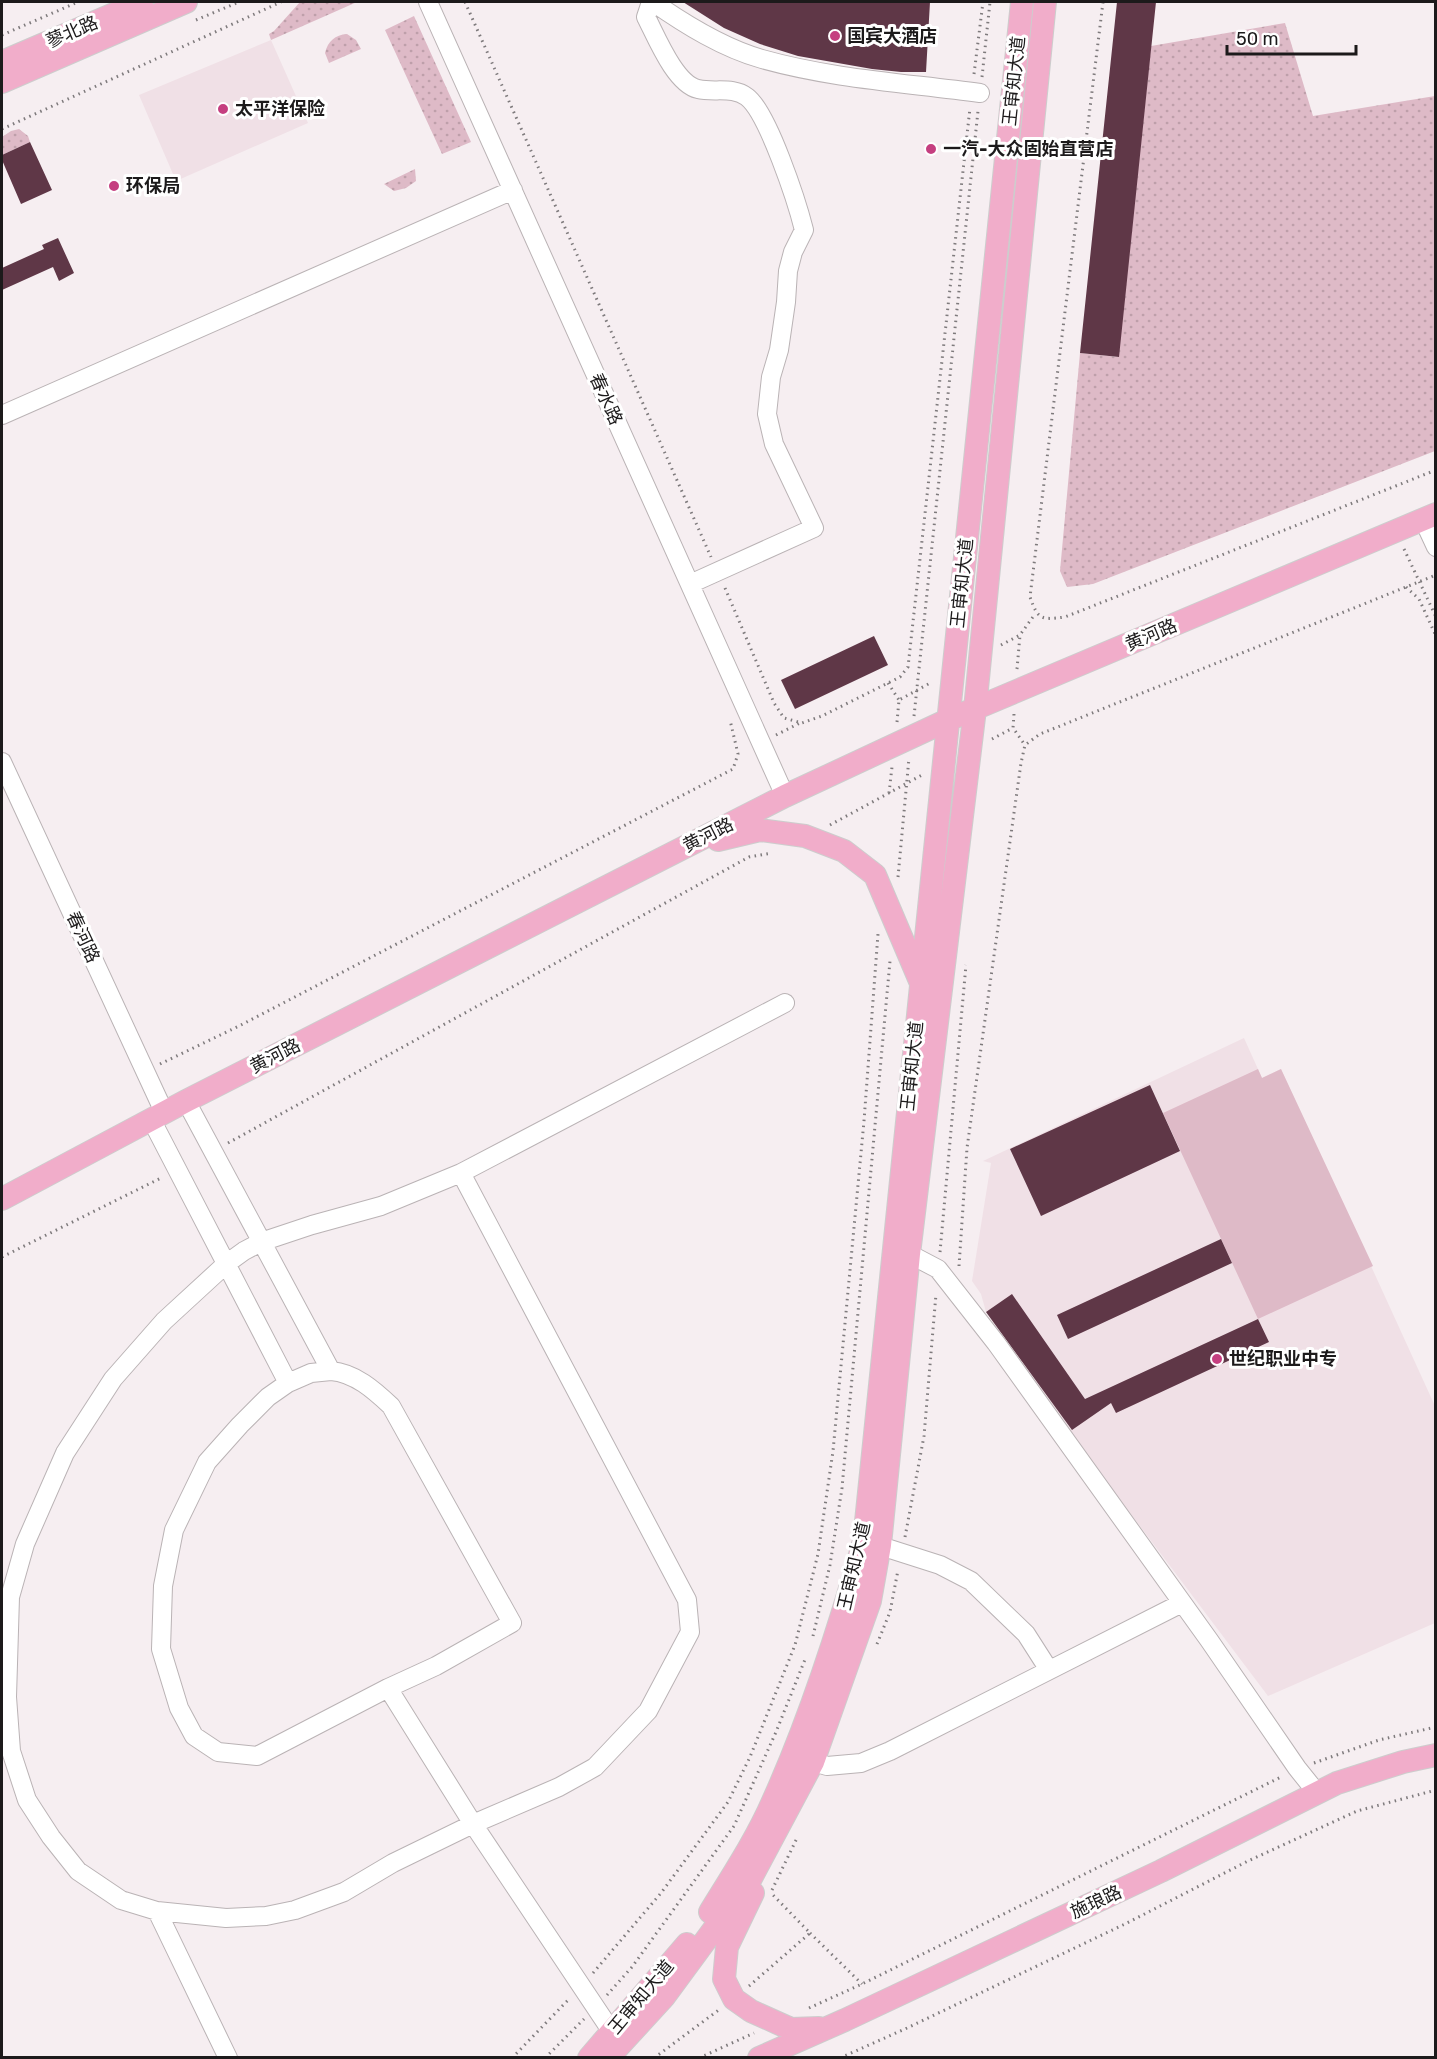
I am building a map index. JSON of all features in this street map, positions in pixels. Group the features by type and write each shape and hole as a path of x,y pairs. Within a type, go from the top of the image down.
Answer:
{"main road":[{"name":"蓼北路","path":"2,62 142,2"},
{"path":"2,82 186,2"},
{"name":"王审知大道","path":"589,2058 698,1931 740,1865 773,1801 872,1543 901,1249 921,982 1022,2"},
{"path":"901,1249 975,709 1046,2"},
{"name":"黄河路","path":"2,1199 186,1101 785,796 948,720 1429,517"},
{"path":"681,849 760,830 805,836 844,851 875,875 921,982"},
{"path":"608,2058 664,1997 750,1880 813,1762 870,1601 872,1543"},
{"name":"施琅路","path":"759,2058 1161,1871 1337,1783 1403,1762 1436,1755"},
{"name":"施琅路","path":"779,2058 1089,1915 1286,1815 1362,1785 1436,1768"},
{"path":"773,1801 766,1852 756,1886 727,1947 724,1979 734,1999 751,2011 791,2029 829,2027"}],"street":[{"name":"春水路","path":"428,2 785,796"},
{"path":"690,584 814,528 774,444 767,414 771,377 779,350 788,271 793,252 804,230 797,201 761,114 746,96 722,89 697,89 679,77 646,17 652,2 720,43 761,59 880,81 980,93"},
{"path":"2,415 513,190"},
{"path":"1429,517 1436,547"},
{"name":"春河路","path":"2,762 145,1071 157,1116 178,1170 288,1383"},
{"path":"461,1173 687,1600 690,1632 648,1711 595,1767 559,1787 473,1824 393,1863 344,1892 295,1910 266,1916 226,1918 157,1911 121,1900 78,1871 51,1837 27,1800 11,1751 7,1697 6,1595 25,1544 65,1452 113,1379 164,1321 226,1264 244,1251 261,1242 312,1225 381,1206 461,1173 785,1003"},
{"path":"186,1101 331,1371"},
{"path":"901,1249 938,1269 996,1343 1317,1793"},
{"path":"340,1372 368,1385 391,1406 512,1623 436,1666 258,1755 218,1752 194,1736 179,1708 161,1650 163,1586 174,1530 207,1462 268,1397 288,1383 310,1373 340,1372"},
{"path":"872,1543 940,1565 971,1581 1026,1634 1049,1670"},
{"path":"791,1756 827,1767 861,1763 890,1751 1182,1603"},
{"path":"388,1688 473,1824 612,2032"},
{"path":"157,1911 228,2058"}],"path":[{"path":"2,35 78,2"},
{"path":"2,129 280,2"},
{"path":"897,884 990,2"},
{"path":"1103,2 1030,597 1036,613 1046,619 1065,617 1436,470"},
{"path":"1395,531 1436,617"},
{"path":"948,1282 958,1269 967,1148 1025,745 1040,734 1436,575"},
{"path":"1406,587 1419,599 1436,636"},
{"path":"1020,635 1036,613"},
{"path":"888,683 899,700"},
{"path":"145,1071 249,1020 733,769 738,754 729,716"},
{"path":"969,751 1013,728 1025,745"},
{"path":"825,844 828,826 944,763"},
{"path":"213,1151 749,856 779,851"},
{"path":"512,2058 581,1987 661,1893 728,1802 750,1757 795,1645 818,1554 833,1451 864,1121 878,934"},
{"path":"812,1643 830,1565 842,1488 890,953"},
{"path":"2,1257 178,1170"},
{"path":"545,2058 632,1967 734,1826 776,1732 807,1654"},
{"path":"800,1831 771,1893 862,1984 1297,1768 1379,1740 1436,1727"},
{"path":"840,2058 1125,1924 1248,1861 1356,1811 1436,1790"},
{"path":"654,2058 734,1999 810,1933"}],"shaded area":[{"path":"300,2 357,2 271,40 269,34"},
{"path":"414,16 471,142 442,154 385,30"},
{"path":"1285,23 1313,116 1435,96 1435,451 1093,584 1067,587 1060,571 1080,353 1118,357 1151,46"},
{"path":"347,34 356,40 361,49 329,63 325,53 328,45 336,37"},
{"name":"太平洋保险","path":"271,40 308,123 176,181 139,95"},
{"path":"19,129 28,136 30,142 2,155 2,137"},
{"path":"415,169 416,181 406,188 394,191 384,184"},
{"name":"世纪职业中专","path":"1244,1038 1262,1078 1281,1069 1435,1406 1435,1623 1268,1696 1069,1432 986,1312 981,1294 972,1281 991,1163 983,1161"},
{"path":"1258,1069 1262,1078 1281,1069 1373,1266 1258,1319 1163,1113"}],"building":[{"name":"国宾大酒店","path":"683,2 930,2 926,72 872,69 798,56 760,44 724,28"},
{"path":"1117,2 1156,2 1119,357 1080,353"},
{"path":"30,142 52,190 21,204 2,160 2,155"},
{"path":"58,238 74,273 59,281 53,267 2,290 2,268 44,249 42,245"},
{"path":"874,636 888,665 795,709 781,680"},
{"path":"1150,1085 1180,1151 1041,1216 1010,1149"},
{"path":"1221,1239 1232,1263 1068,1339 1057,1315"},
{"path":"1012,1294 1085,1399 1258,1319 1269,1342 1116,1413 1111,1403 1072,1430 986,1312"}],"place":[{"name":"国宾大酒店","path":"835,36"},
{"name":"太平洋保险","path":"223,109"},
{"name":"一汽-大众固始直营店","path":"931,149"},
{"name":"环保局","path":"114,186"},
{"name":"世纪职业中专","path":"1217,1359"}]}
